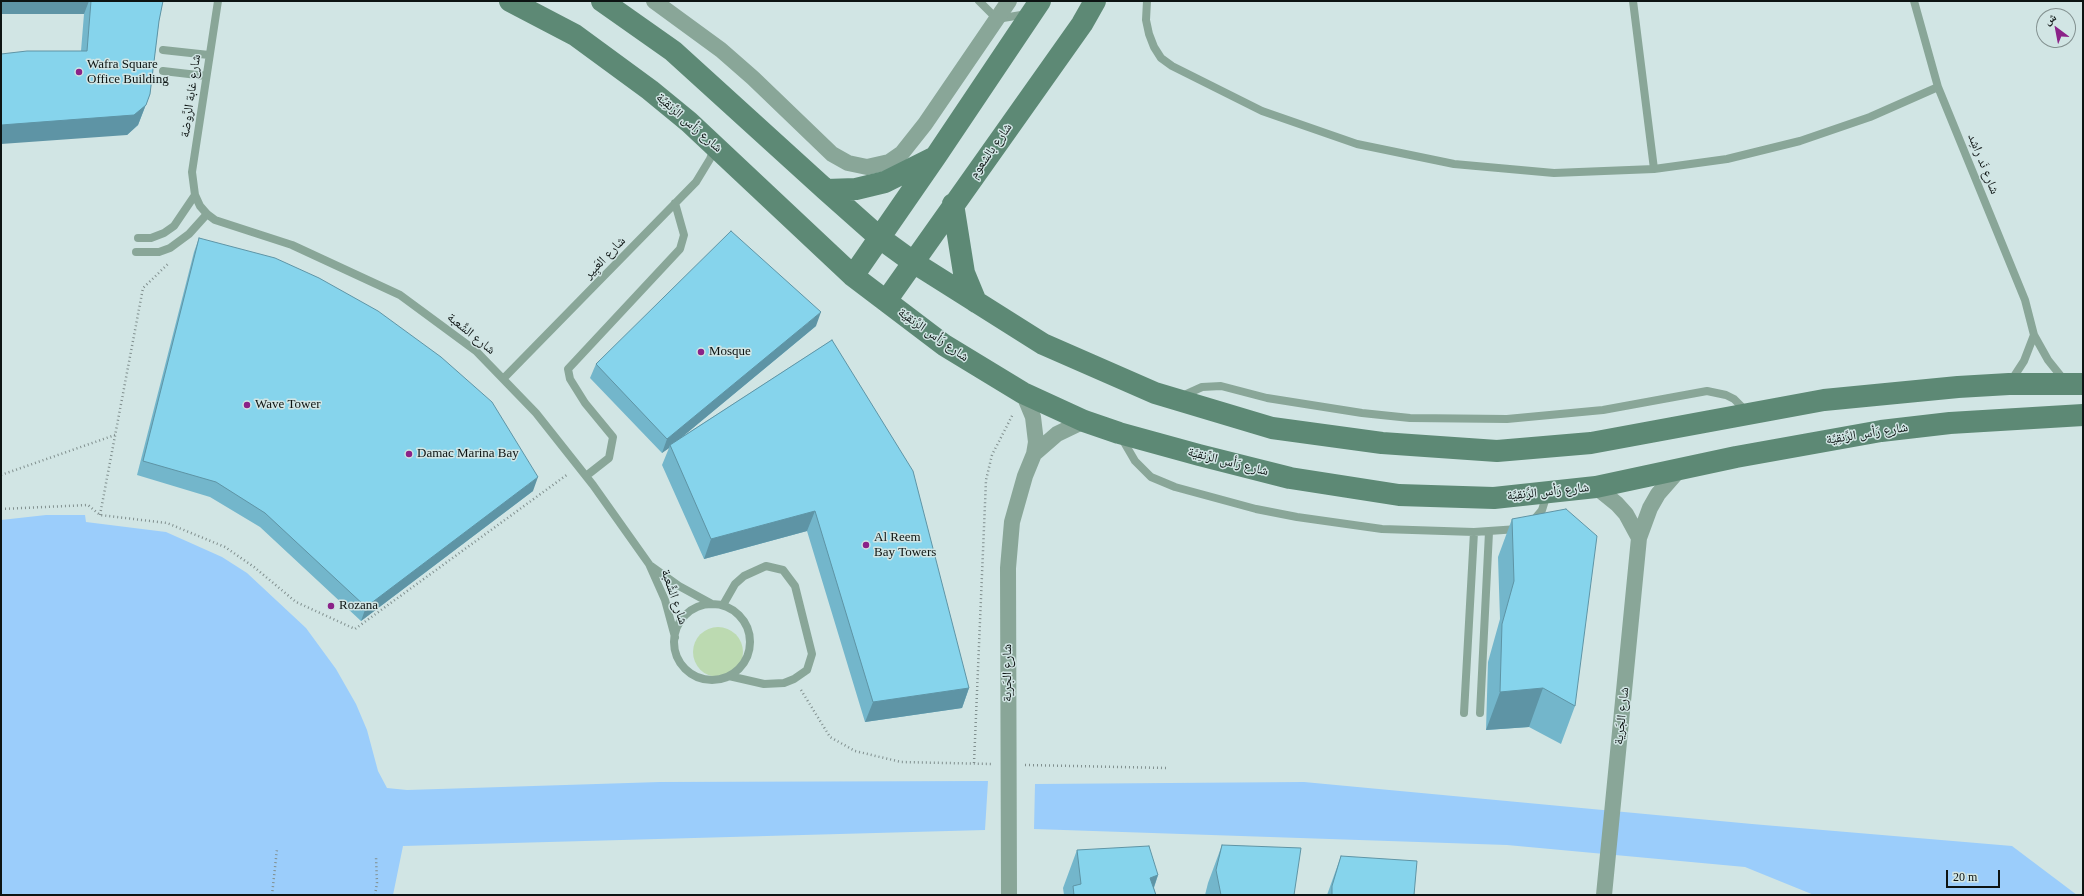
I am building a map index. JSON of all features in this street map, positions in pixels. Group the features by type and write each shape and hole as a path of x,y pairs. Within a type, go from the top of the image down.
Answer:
{"street":[{"name":"شارع رَأس الرَّنقِيَّة","path":"510,1 575,35 650,90 714,146 853,276 944,344 1023,393 1084,421 1119,433 1290,478 1399,495 1494,498 1596,487 1881,431 1950,423 2083,415"},
{"path":"602,1 673,51 880,238 913,262 1043,344 1155,393 1272,428 1382,443 1497,451 1591,443 1824,400 2009,384 2075,384"},
{"path":"654,1 721,50 832,154 848,163 867,167 889,162 902,153 1009,1"},
{"name":"شارع بالشعوم","path":"886,301 953,204 1082,24 1095,1"},
{"path":"853,276 1036,7"},
{"path":"826,190 856,189 885,182 936,156"},
{"path":"953,204 964,273 976,302"},
{"name":"شارع الجَرية","path":"1009,895 1009,545 1018,499 1034,454 1035,429 1029,404 1023,393"},
{"name":"شارع الجَرية","path":"1034,454 1057,434 1084,421"},
{"name":"شارع الجَرية","path":"1604,890 1639,538 1654,501 1678,470"},
{"path":"1596,487 1617,504 1626,514 1639,538"}],"lane":[{"name":"شارع غابة الرَّوضة","path":"207,214 195,195 192,172 218,1"},
{"path":"979,1 997,19 1036,7"},
{"path":"1147,1 1146,20 1151,40 1161,58 1172,66 1262,111 1356,144 1454,164 1546,172 1654,169 1728,159 1800,141 1870,117 1938,87"},
{"path":"1633,1 1654,169"},
{"name":"شارع نَد راشِد","path":"1914,1 1938,87 2025,300 2034,335 2048,360 2075,384"},
{"path":"163,50 209,55"},
{"path":"164,71 206,76"},
{"name":"شارع العَبِير","path":"503,380 696,182 704,171 714,146"},
{"path":"138,238 151,238 164,234 174,226 195,195"},
{"path":"586,476 609,458 613,437 585,402 570,380 568,369 680,249 684,235 675,203"},
{"path":"136,252 160,252 170,248 189,234 207,214"},
{"name":"شارع الشِّعبة","path":"207,214 228,225 292,246 400,295 476,351 536,413 579,466 649,564 665,600 675,638"},
{"path":"2009,384 2024,361 2034,335"},
{"path":"1178,399 1193,390 1221,386 1267,398 1362,413 1410,418 1507,419 1603,410 1707,391 1726,395 1742,406 1748,414"},
{"path":"1119,433 1135,461 1151,476 1175,487 1263,510 1340,524 1403,530 1474,532 1518,529 1532,522 1542,510 1547,493"},
{"path":"1464,713 1474,532"},
{"path":"1480,713 1489,532"},
{"name":"شارع الشِّعبة","path":"649,564 679,586 712,604"},
{"path":"723,605 735,584 755,570 772,566 783,570 795,586 812,654 807,670 794,679 774,684 764,684 729,676"},
{"path":"712,604 723,605 734,610 742,617 748,627 751,638 750,650 746,660 738,670 729,676 718,679 706,679 695,676 686,669 679,660 675,649 675,638 683,618 700,606 712,604"}],"path":[{"path":"100,515 143,288 170,261"},
{"path":"974,763 986,480 992,455 1023,393"},
{"path":"1,475 115,435"},
{"path":"1,509 88,505 100,515 167,523 225,547 254,567 296,602 355,629 579,466"},
{"path":"794,679 830,737 855,751 901,762 997,764"},
{"path":"1021,764 1167,768"},
{"path":"272,895 277,849"},
{"path":"375,895 377,883 376,856"}],"green space":[{"path":"713,627 723,627 736,634 743,647 743,657 736,670 723,677 713,677 704,673 697,666 693,657 693,647 697,638 704,631"}],"water":[{"path":"46,515 85,515 86,522 166,532 222,557 247,573 306,628 336,669 356,704 367,730 378,771 387,788 407,790 660,782 988,781 985,830 403,846 393,895 1,895 1,520"},
{"path":"1304,782 1752,824 2012,846 2077,895 1814,895 1745,867 1507,845 1034,829 1035,784"}],"building":[{"name":"Wafra Square Office Building","path":"91,1 163,1 150,94 146,105 134,115 1,125 1,54 27,51 87,51"},
{"name":"Mosque","path":"731,231 821,312 667,439 596,364"},
{"path":"199,238 275,258 319,278 378,311 441,357 492,402 538,477 366,607 265,513 216,482 143,461"},
{"name":"Al Reem Bay Towers","path":"832,340 913,471 969,688 873,702 815,511 711,539 670,445"},
{"path":"1566,509 1597,536 1575,706 1543,688 1500,692 1502,624 1514,581 1512,519"},
{"path":"1222,845 1301,848 1294,895 1221,895 1216,870"},
{"path":"1149,846 1158,875 1150,878 1156,895 1074,895 1073,886 1081,884 1077,850"},
{"path":"1341,856 1417,861 1414,895 1332,895 1332,886"}],"place":[{"name":"Wafra Square Office Building","path":"79,72"},
{"name":"Mosque","path":"701,352"},
{"name":"Wave Tower","path":"247,405"},
{"name":"Damac Marina Bay","path":"409,454"},
{"name":"Al Reem Bay Towers","path":"866,545"},
{"name":"Rozana","path":"331,606"}]}
